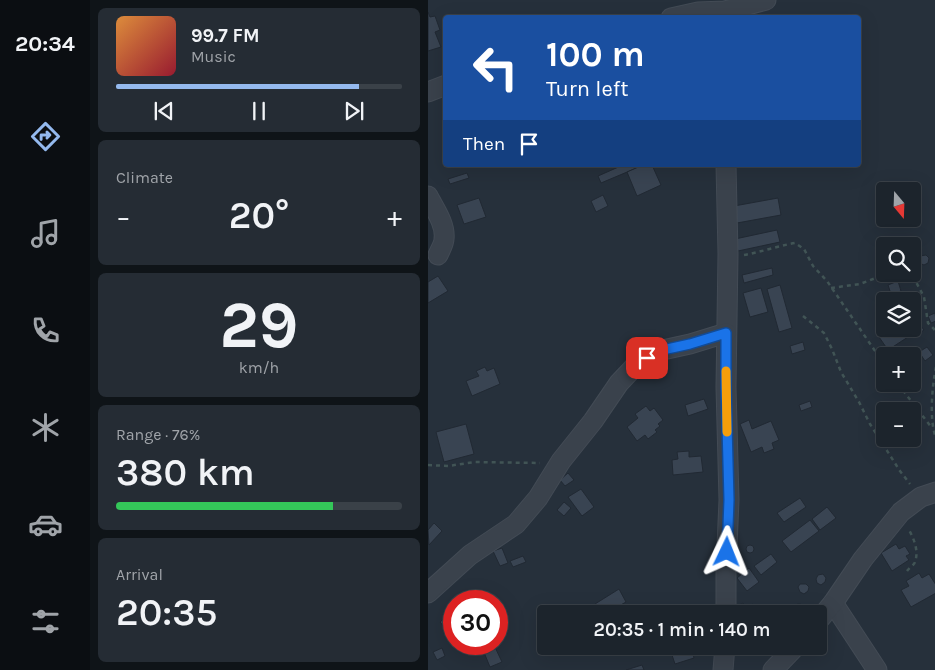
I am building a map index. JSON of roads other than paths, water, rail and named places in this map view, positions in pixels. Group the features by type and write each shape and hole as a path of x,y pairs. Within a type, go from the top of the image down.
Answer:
{"street":[{"path":"684,15 766,0"},
{"path":"428,92 443,86"},
{"path":"726,167 728,254 726,388 729,500 726,605"},
{"path":"428,196 439,217 444,232 444,241 438,255"},
{"path":"428,593 470,555 516,524 538,498 561,461 593,421 619,383 636,364 658,351 726,333"},
{"path":"827,611 863,559 901,512 928,494"},
{"path":"834,603 878,670"},
{"path":"723,670 724,655"},
{"path":"772,670 787,655"}]}
